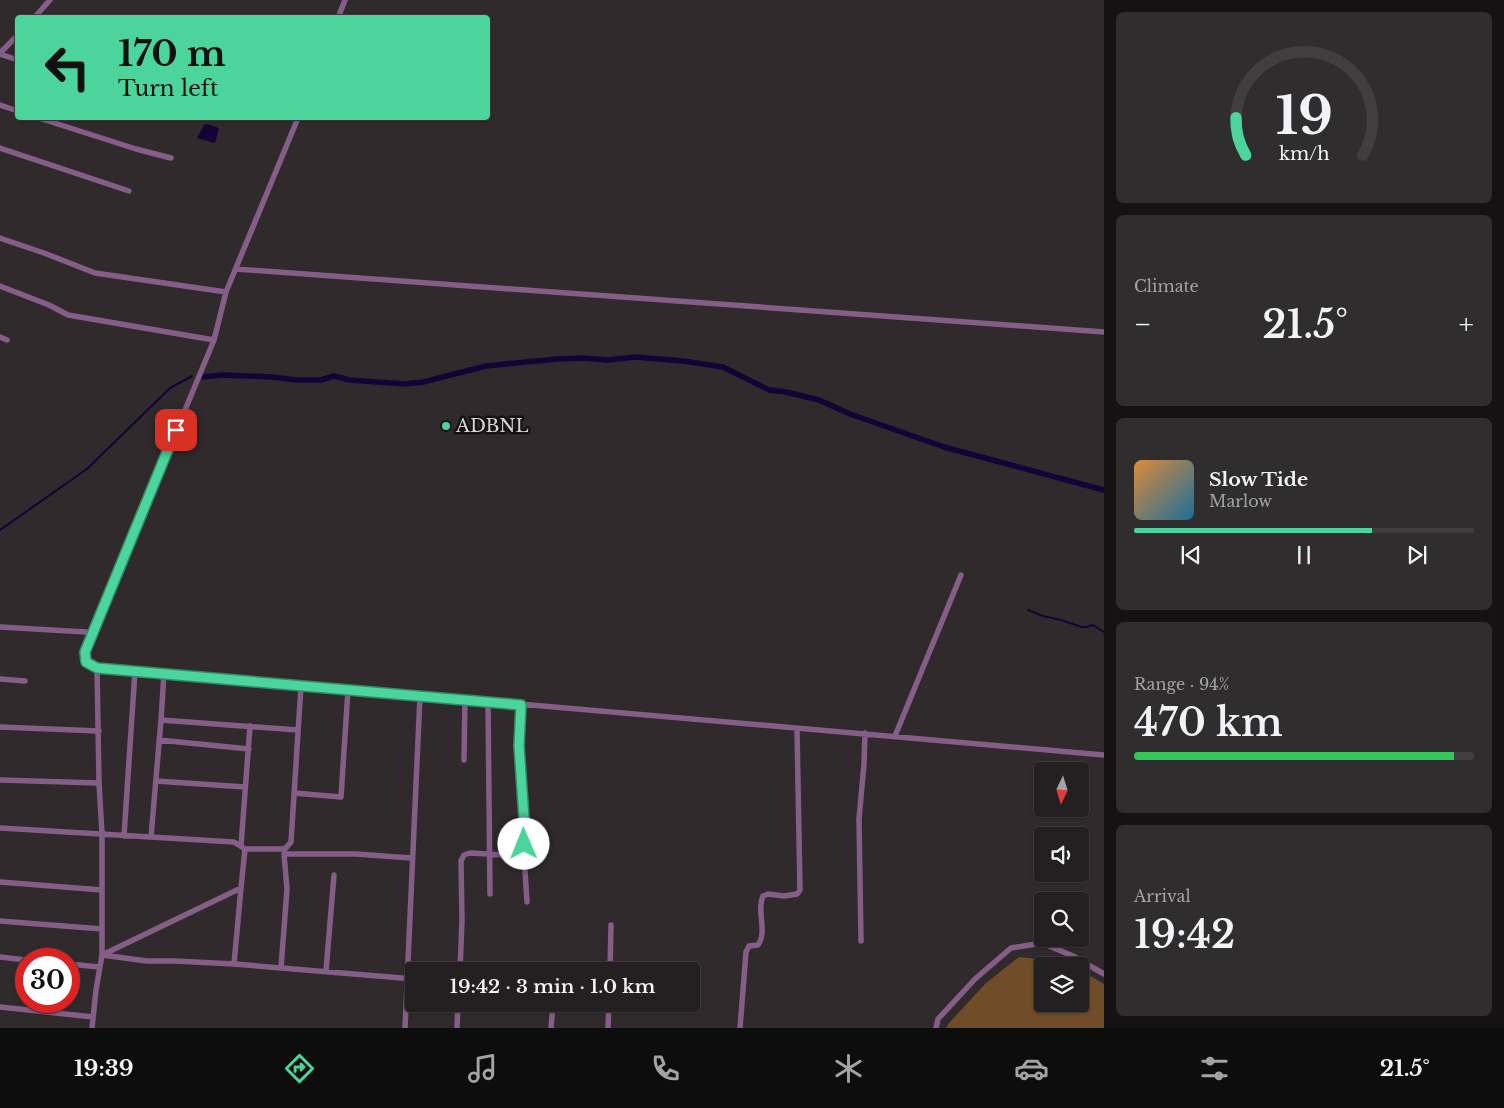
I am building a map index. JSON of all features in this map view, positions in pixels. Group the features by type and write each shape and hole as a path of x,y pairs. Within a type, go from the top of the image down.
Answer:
{"street":[{"path":"37,15 50,0"},
{"path":"339,15 345,0"},
{"path":"15,38 0,54 15,59"},
{"path":"0,105 15,110"},
{"path":"45,120 136,149 171,158"},
{"path":"297,120 226,292 214,340 85,652 86,662 97,668 1104,755"},
{"path":"0,148 129,191"},
{"path":"0,238 94,273 226,292"},
{"path":"236,269 1104,332"},
{"path":"0,286 49,305 68,315 214,340"},
{"path":"0,337 7,340"},
{"path":"894,736 961,575"},
{"path":"0,627 86,632 92,635"},
{"path":"92,1028 102,955 102,834 97,668"},
{"path":"124,836 135,671"},
{"path":"151,837 164,673"},
{"path":"0,679 25,681"},
{"path":"281,968 287,889 285,851 291,842 301,686"},
{"path":"294,793 341,797 348,690"},
{"path":"411,962 412,858 420,696"},
{"path":"464,760 465,700"},
{"path":"488,702 490,894"},
{"path":"521,705 519,746 525,833 524,856 527,902"},
{"path":"161,720 298,730"},
{"path":"234,964 241,888 245,787 250,726"},
{"path":"0,727 99,731"},
{"path":"740,1028 746,952 749,946 758,945 762,937 760,902 763,896 768,894 784,896 797,894 800,890 797,729"},
{"path":"861,941 859,819 865,733"},
{"path":"159,740 249,749"},
{"path":"0,780 99,784"},
{"path":"156,781 245,787"},
{"path":"0,828 234,842 243,848 412,858"},
{"path":"460,962 463,894 461,861 464,855 470,853 524,856"},
{"path":"326,971 334,875"},
{"path":"0,882 102,890"},
{"path":"102,955 241,888"},
{"path":"0,921 102,929"},
{"path":"610,962 611,925"},
{"path":"936,1028 938,1019 975,979 1011,948 1042,943 1073,956 1104,974"},
{"path":"102,955 147,961 234,964 405,978"},
{"path":"0,957 15,959"},
{"path":"80,965 99,967"},
{"path":"0,1007 93,1017"},
{"path":"405,1028 407,1012"},
{"path":"457,1028 458,1012"},
{"path":"551,1028 552,1012"},
{"path":"608,1028 609,1012"}],"shaded area":[{"path":"207,124 219,128 215,143 197,138 204,125"},
{"path":"1019,957 1034,959 1034,1012 1089,1012 1089,975 1104,984 1104,1028 946,1028 985,984"}],"waterway":[{"path":"202,377 223,375 321,380 334,376 349,380 405,384 423,382 486,366 557,359 584,358 607,360 635,357 683,361 723,367 769,390 819,400 850,414 944,447 1104,490"},
{"path":"0,530 87,469 170,388 192,376"},
{"path":"1028,610 1082,627 1093,625 1104,632"}],"place":[{"name":"ADBNL","path":"446,426"}],"route":[{"path":"176,430 85,652 86,662 97,668 521,705 519,746 524,813 524,844"}]}
